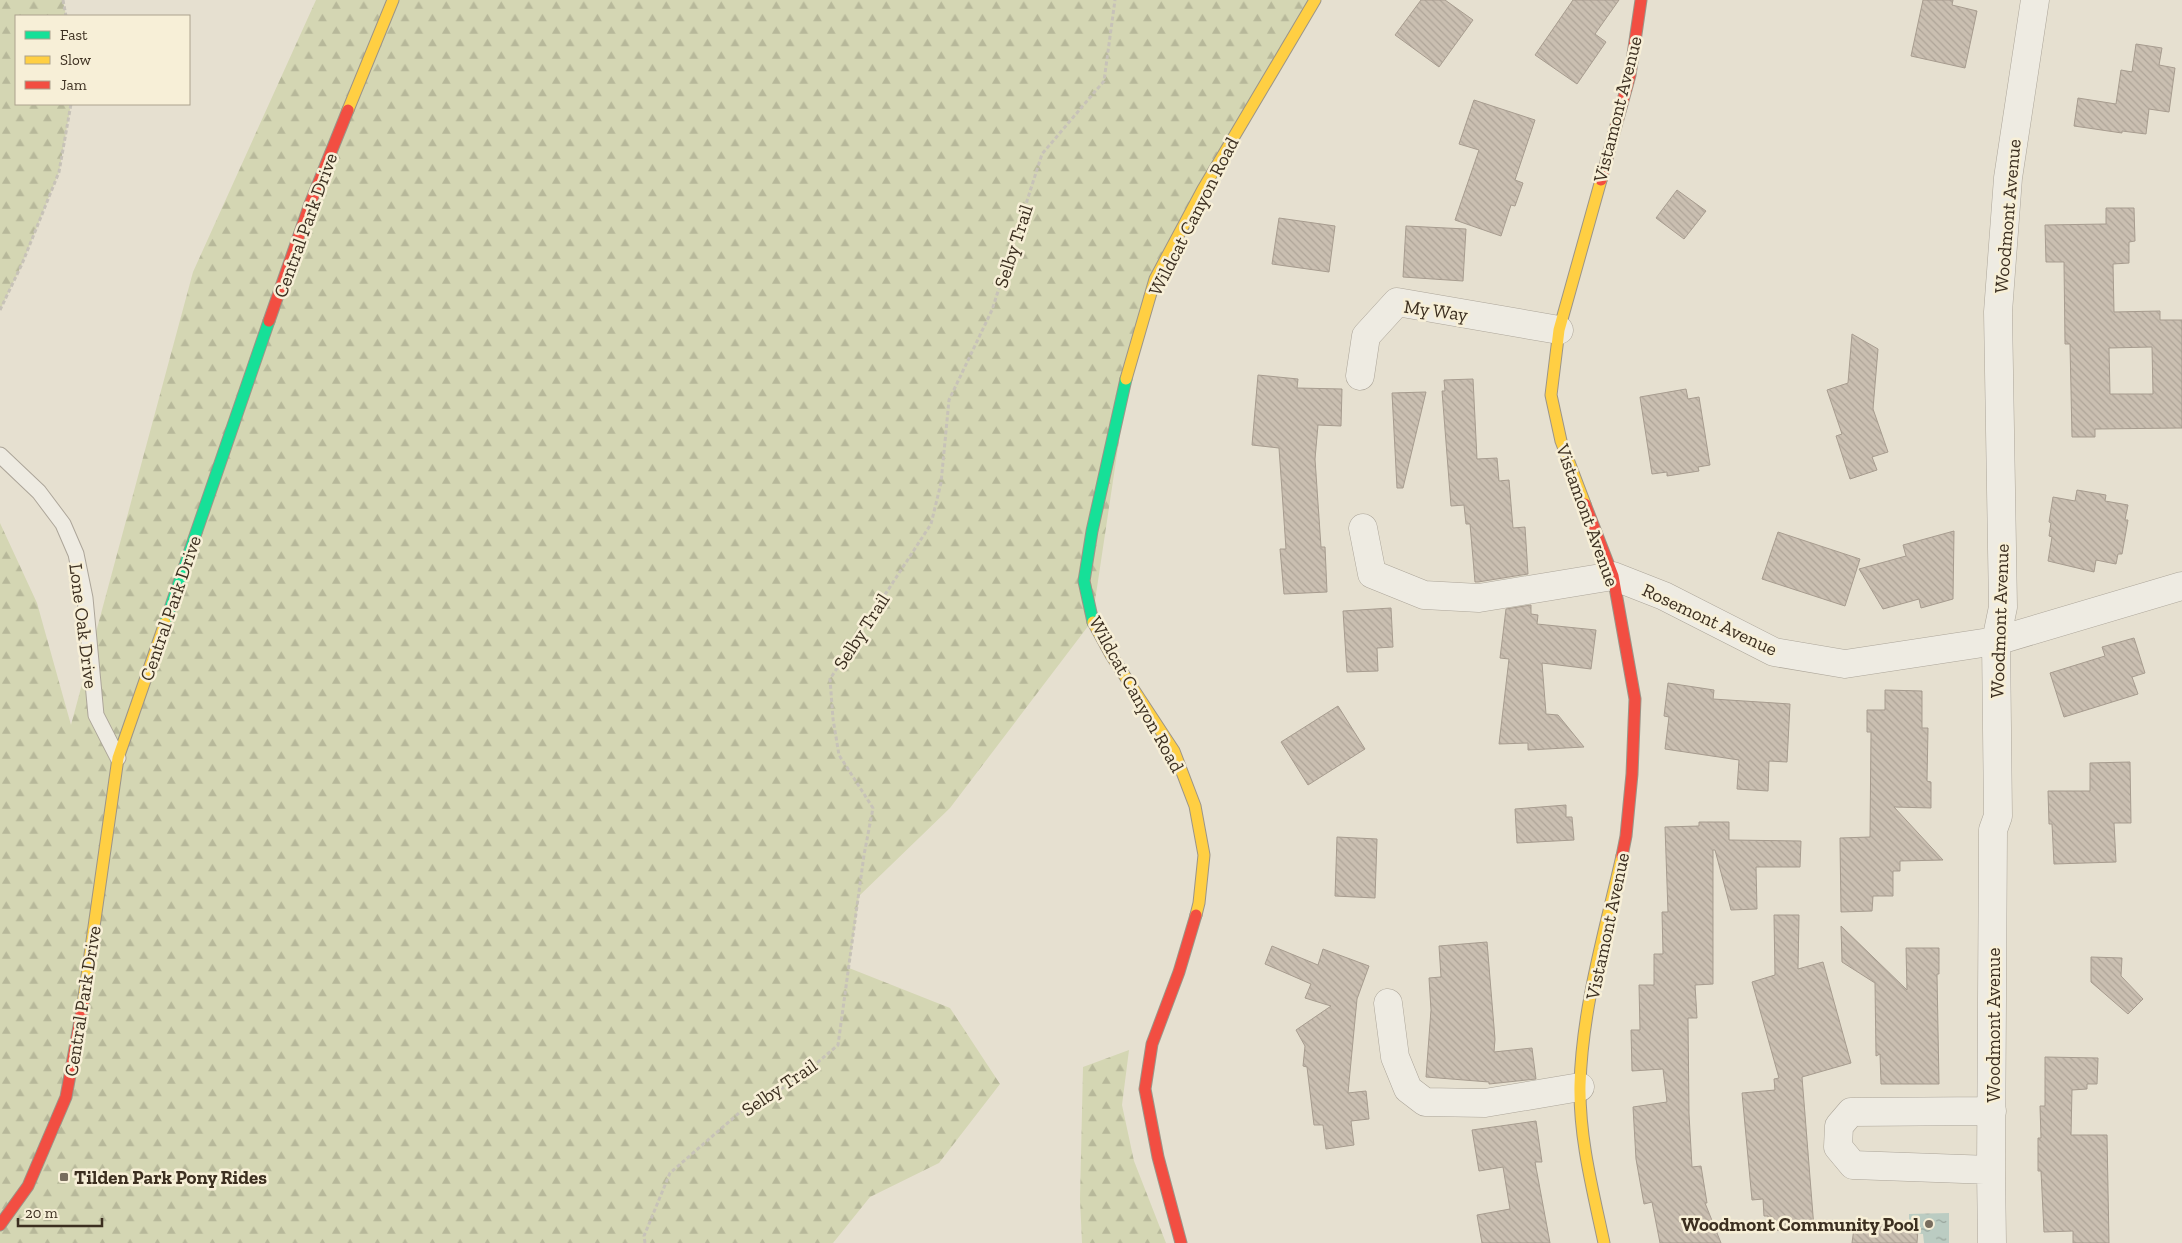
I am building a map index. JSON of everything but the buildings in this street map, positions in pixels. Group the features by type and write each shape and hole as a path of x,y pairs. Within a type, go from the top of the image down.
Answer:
{"street":[{"name":"Central Park Drive","path":"0,1225 28,1186 66,1097 81,1016 118,758 310,204 393,0"},
{"name":"Wildcat Canyon Road","path":"1181,1243 1158,1157 1145,1089 1152,1044 1179,972 1199,903 1204,855 1196,806 1174,751 1111,655 1092,621 1084,581 1092,531 1132,354 1155,280 1203,189 1315,0"},
{"name":"Vistamont Avenue","path":"1604,1243 1586,1159 1580,1087 1583,1034 1626,836 1632,774 1635,699 1613,576 1561,441 1551,395 1559,330 1630,75 1641,0"},
{"name":"Woodmont Avenue","path":"1992,1243 1993,830 1998,816 1996,641 2003,607 1998,312 2008,178 2035,0"},
{"name":"My Way","path":"1360,376 1366,336 1397,302 1559,330"},
{"path":"1362,528 1372,574 1424,595 1479,598 1613,576"},
{"name":"Rosemont Avenue","path":"1613,576 1664,596 1774,652 1845,664 1996,641 2182,586"},
{"path":"1388,1003 1395,1057 1408,1089 1425,1102 1485,1103 1580,1087"},
{"path":"1991,1170 1852,1165 1838,1147 1839,1126 1851,1112 1992,1112"}],"lane":[{"name":"Lone Oak Drive","path":"0,455 39,492 62,524 76,554 85,598 96,715 118,758"}],"path":[{"path":"63,0 66,15"},
{"name":"Selby Trail","path":"645,1243 644,1236 670,1173 739,1113 798,1080 838,1045 864,854 873,808 840,755 833,719 830,679 931,524 941,484 949,400 992,310 1042,154 1104,80 1115,0"},
{"path":"0,310 22,264 59,172 71,105"}],"green space":[{"path":"0,0 63,0 66,15 15,15 15,105 71,105 59,172 22,264 0,310"},
{"path":"316,0 1315,0 1203,189 1132,354 1092,621 950,808 859,896 849,968 950,1008 1000,1084 939,1163 870,1197 833,1243 0,1243 0,523 37,603 71,725 193,272"},
{"path":"1129,1050 1122,1105 1134,1161 1166,1243 1082,1243 1080,1199 1083,1067"}],"water":[{"name":"Woodmont Community Pool","path":"1949,1213 1949,1243 1924,1243 1923,1234 1909,1233 1909,1214"}],"traffic: fast":[{"path":"165,623 269,321"},
{"path":"1093,622 1084,581 1092,531 1126,379"}],"traffic: slow":[{"path":"348,110 393,0"},
{"path":"1126,379 1155,279 1203,189 1315,0"},
{"path":"1585,504 1561,441 1551,395 1559,330 1601,180"},
{"path":"1093,622 1111,655 1174,751 1195,806 1204,855 1196,915"},
{"path":"83,1004 118,758 165,623"},
{"path":"1604,1243 1584,1145 1580,1085 1585,1027 1590,998 1622,856"}],"traffic: jam":[{"path":"1601,180 1630,75 1641,0"},
{"path":"269,321 310,204 348,110"},
{"path":"1585,504 1613,576 1635,699 1632,774 1626,836 1622,856"},
{"path":"1181,1243 1158,1157 1145,1089 1152,1044 1179,972 1196,915"},
{"path":"0,1225 28,1186 66,1097 83,1004"}],"place":[{"name":"Tilden Park Pony Rides","path":"64,1177"},
{"name":"Woodmont Community Pool","path":"1929,1224"}]}
